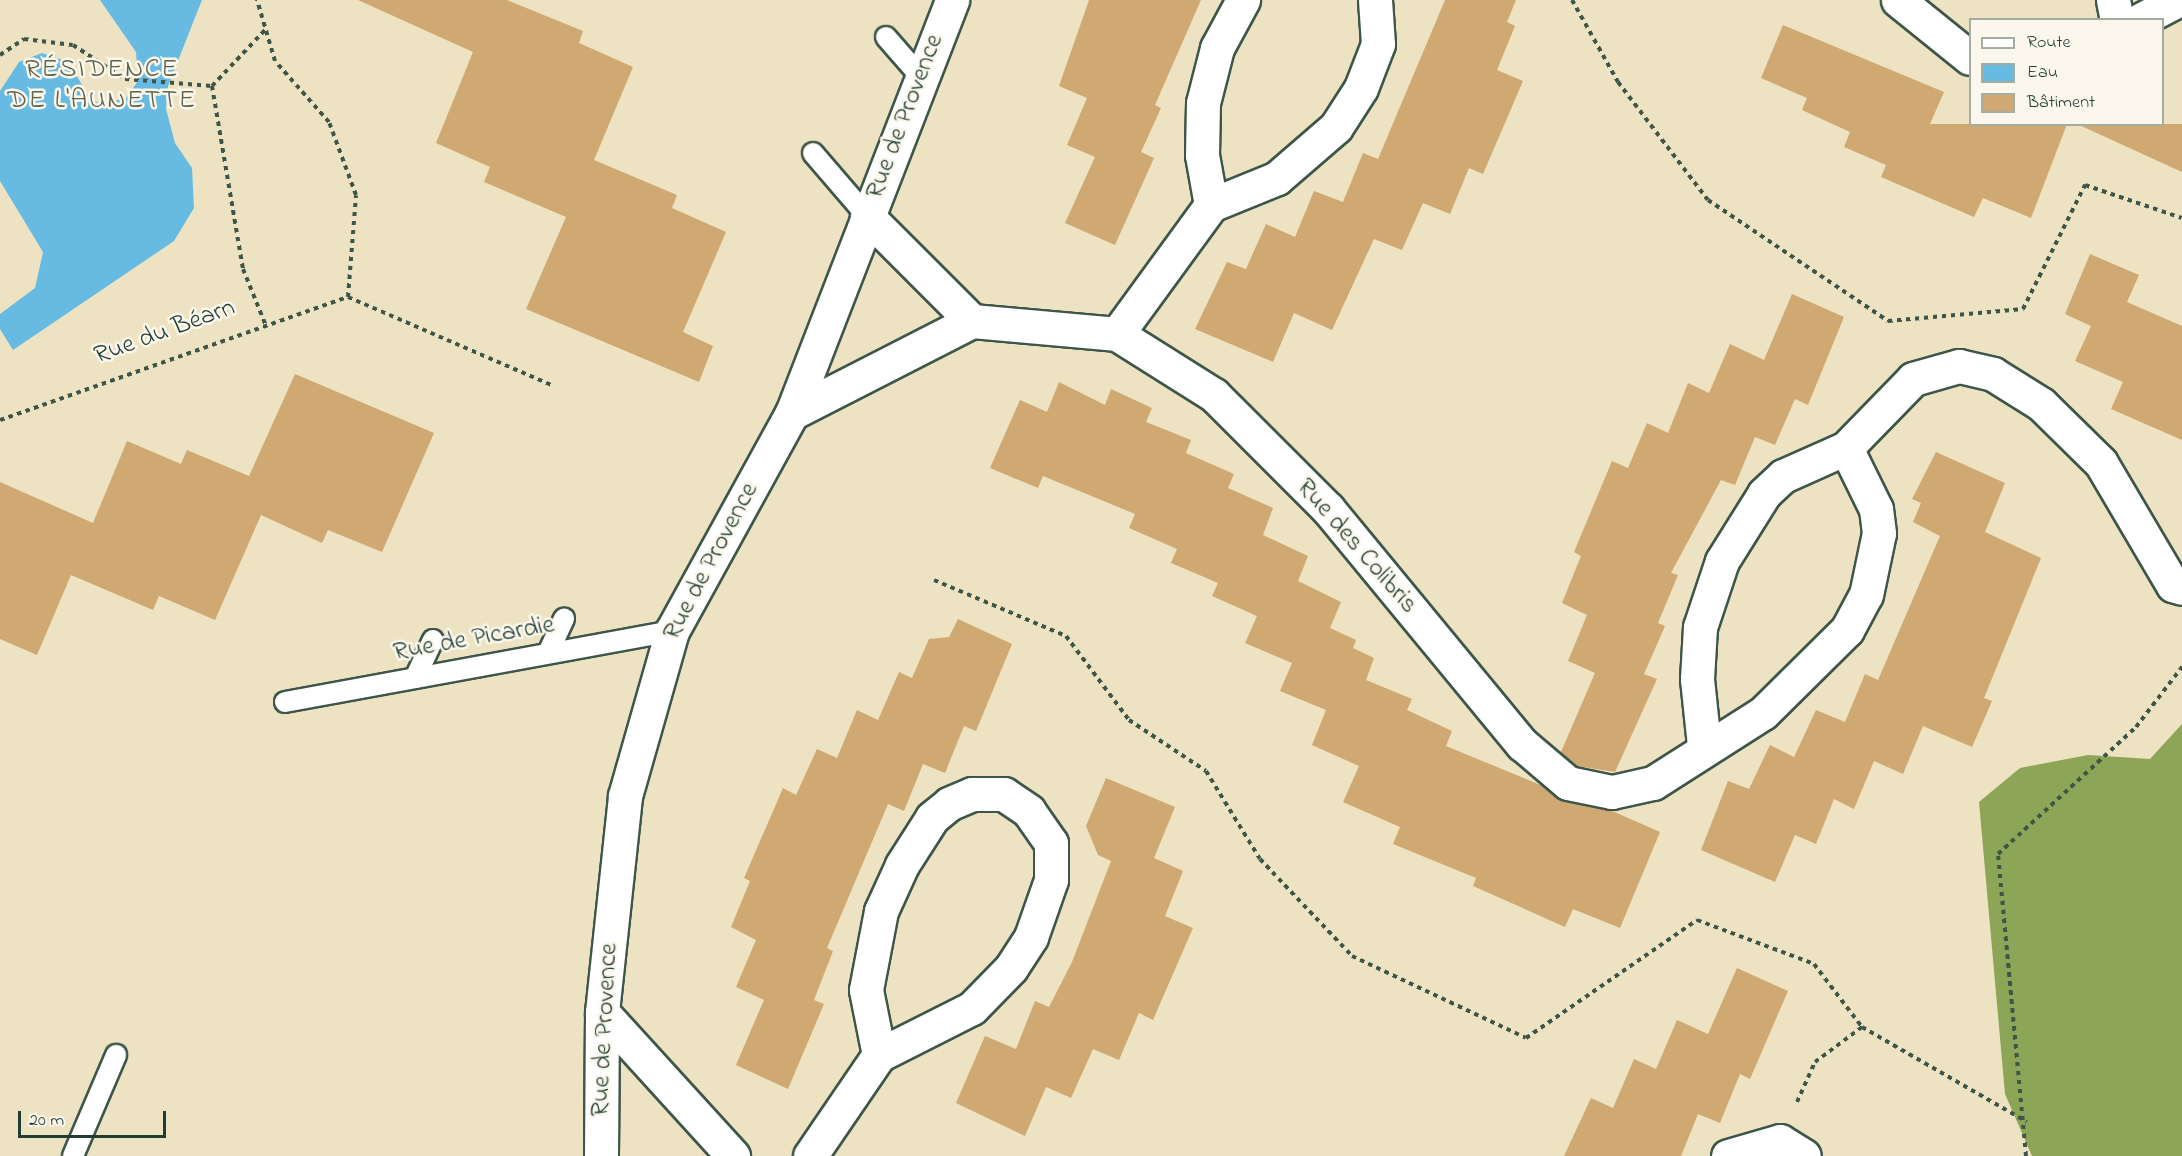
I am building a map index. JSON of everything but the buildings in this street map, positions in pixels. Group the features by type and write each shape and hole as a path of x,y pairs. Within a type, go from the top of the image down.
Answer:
{"street":[{"name":"Rue de Provence","path":"601,1156 602,1012 625,796 672,631 792,413 920,76 952,0"},
{"path":"1211,205 1202,155 1203,103 1217,48 1243,0"},
{"path":"1117,334 1211,205 1277,178 1336,127 1361,88 1378,44 1375,0"},
{"path":"1898,0 1969,56"},
{"path":"2113,0 2117,18"},
{"path":"2144,18 2178,0"},
{"path":"792,413 972,321 867,216"},
{"name":"Rue des Colibris","path":"972,321 1117,334 1214,395 1328,509 1522,744 1568,783 1612,792 1653,783 1704,746 1788,693 1846,630 1866,595 1876,560 1876,509 1846,448"},
{"path":"1704,746 1697,679 1700,627 1722,561 1764,494 1783,476 1846,448 1913,379 1959,366 1993,374 2041,404 2101,463 2173,585 2182,588"},
{"path":"810,1156 879,1055 965,1014 1011,968 1031,937 1054,861 1043,826 1017,801 990,791 949,804 932,818 902,865 881,911 866,990 879,1055"},
{"path":"602,1012 733,1156"},
{"path":"1728,1156 1792,1149"}],"lane":[{"path":"886,37 920,76"},
{"path":"813,153 867,216"},
{"path":"548,653 564,620"},
{"name":"Rue de Picardie","path":"285,702 672,631"},
{"path":"415,678 433,639"},
{"path":"73,1156 116,1055"}],"path":[{"path":"257,0 275,61 329,122 356,195 348,297 551,385"},
{"path":"1572,0 1618,82 1708,200 1888,321 2023,309 2085,185 2182,218"},
{"path":"212,86 265,29"},
{"path":"0,56 24,39 73,45 125,79 179,81 212,86"},
{"path":"212,86 243,269 266,326"},
{"name":"Rue du Béarn","path":"0,420 348,297"},
{"path":"934,580 1066,636 1129,720 1206,771 1260,859 1352,956 1526,1038 1697,920 1814,964 1862,1027 2027,1122"},
{"path":"2026,1156 2027,1122 1998,854 2136,727 2182,667"},
{"path":"1792,1149 1815,1062 1862,1027"}],"green space":[{"path":"2182,724 2182,1156 2032,1156 2005,1094 1979,802 2020,768 2088,755 2150,759"}],"water":[{"path":"100,0 202,0 168,86 166,109 175,143 192,168 194,208 174,241 13,350 0,329 0,314 35,288 43,252 0,181 0,91 19,62 42,53 69,62 90,99 101,104 126,98 138,81 136,52"}],"district":[{"name":"RÉSIDENCE DE L'AUNETTE","path":"102,84"}]}
